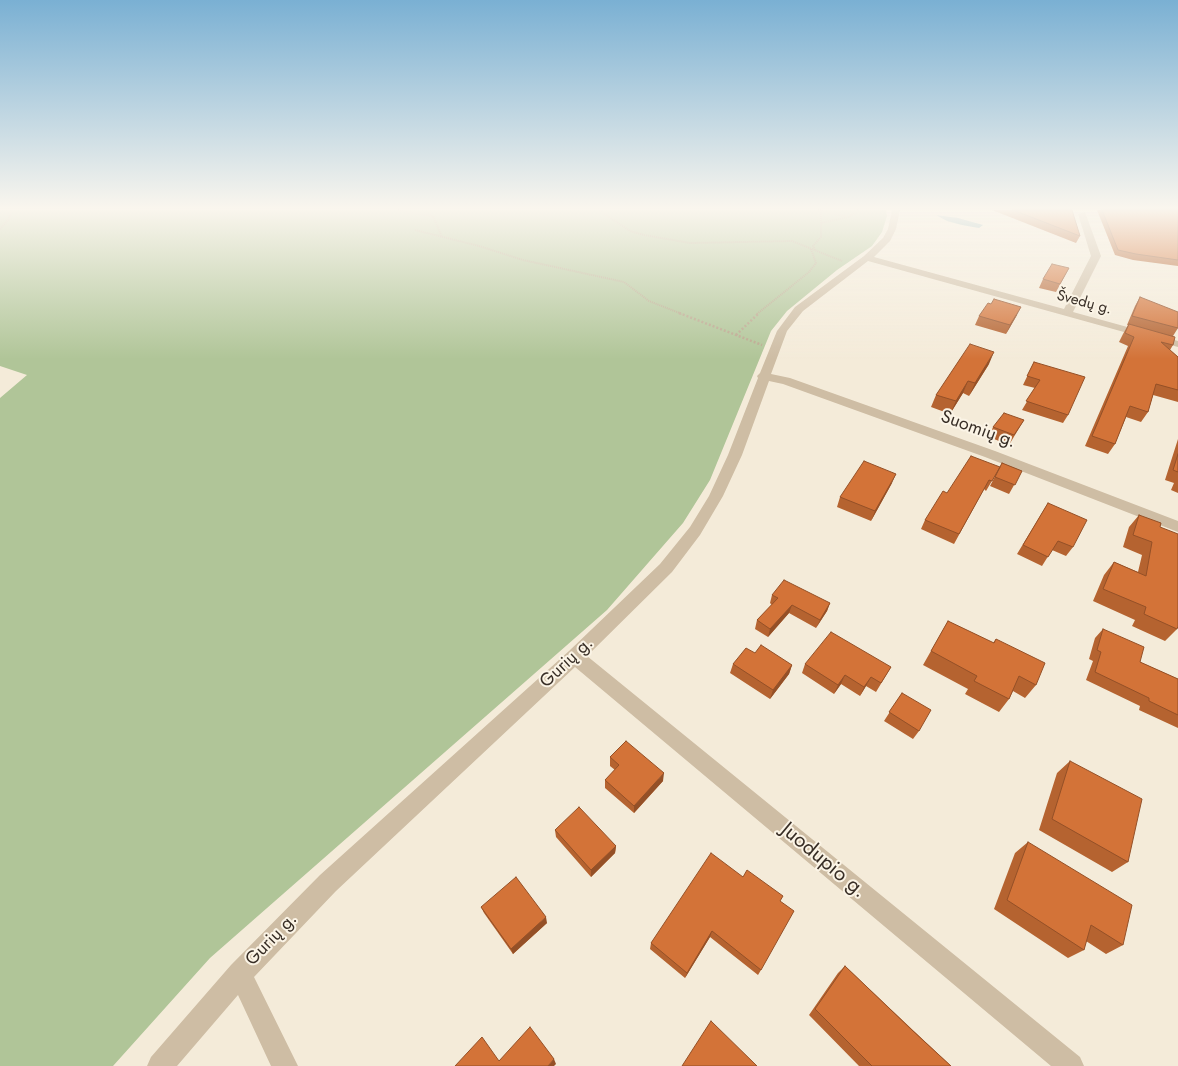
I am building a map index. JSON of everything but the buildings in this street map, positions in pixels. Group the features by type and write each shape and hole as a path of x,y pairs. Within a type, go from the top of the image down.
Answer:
{"street":[{"name":"Gurių g.","path":"160,1066 240,974 328,883 575,656 666,568 695,531 716,496 735,455 763,376 782,331 799,309 864,260"},
{"name":"Švedų g.","path":"873,260 1178,344"},
{"path":"1067,314 1094,260"},
{"name":"Suomių g.","path":"763,376 786,381 990,454 1178,527"},
{"name":"Juodupio g.","path":"575,656 1071,1066"},
{"path":"240,974 285,1066"}],"path":[{"path":"522,260 624,282 649,301 775,349"},
{"path":"736,335 756,315 809,272 816,263 815,260"},
{"path":"839,260 854,266"}],"green space":[{"path":"0,260 852,260 787,311 771,331 710,480 683,523 607,610 210,958 113,1066 0,1066 0,398 27,375 0,366"}]}
